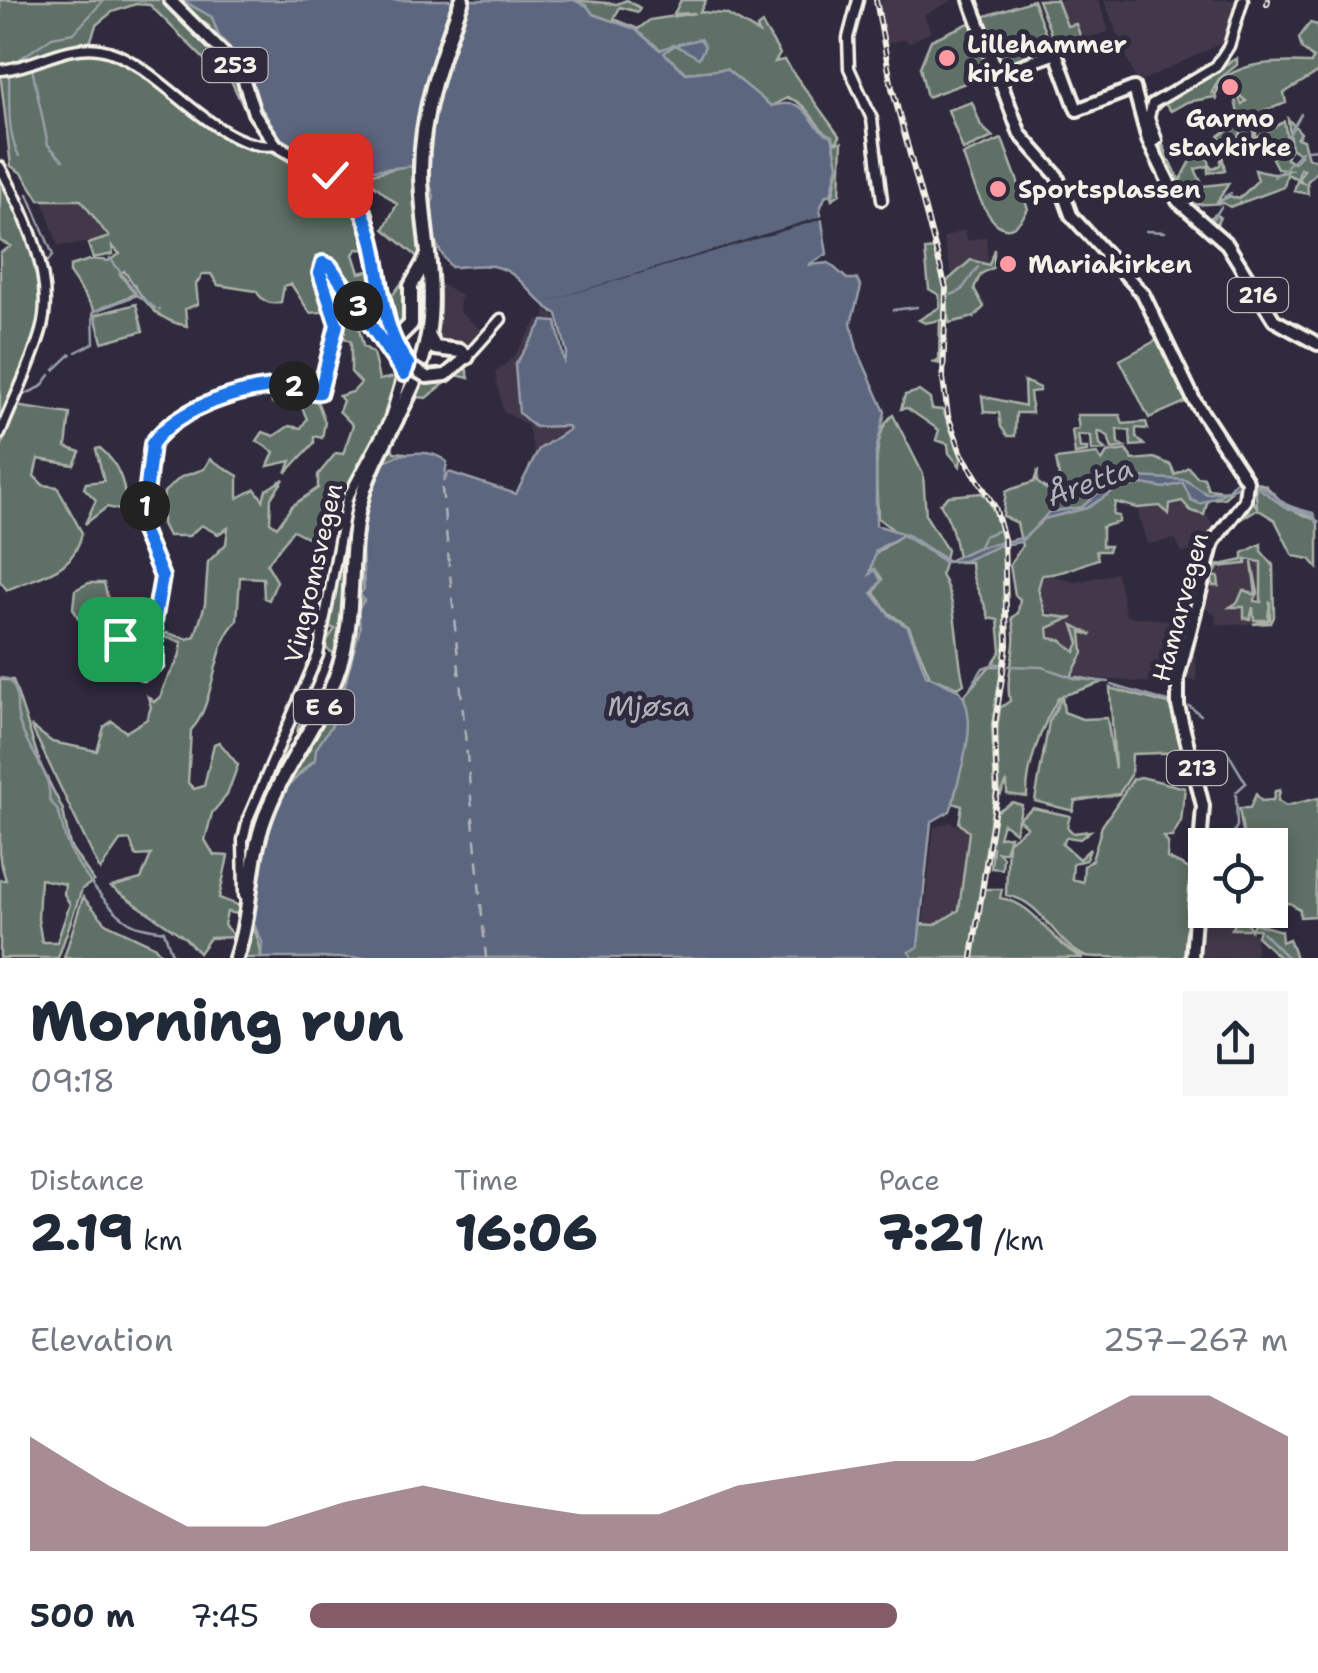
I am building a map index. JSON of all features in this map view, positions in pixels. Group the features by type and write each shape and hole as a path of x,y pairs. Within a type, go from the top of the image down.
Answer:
{"highway":[{"name":"E 6","path":"233,958 266,813 322,712 343,656 355,528 365,485 428,335 431,292 421,170 428,104 462,0"},
{"path":"397,337 412,317 413,282 428,254"},
{"path":"413,282 423,280 431,292"},
{"path":"428,335 434,347 458,354"},
{"path":"414,369 458,354"}],"main road":[{"name":"253","path":"170,0 241,71 256,116 276,144 338,181 366,214 397,337 414,369"},
{"path":"858,0 848,38 849,68 872,120 882,200"},
{"name":"213","path":"970,0 998,74"},
{"path":"1150,145 1157,136 1149,118 1152,104 1216,66 1229,46 1243,0"},
{"path":"0,70 45,56 102,50 228,130 276,144"},
{"name":"216","path":"998,74 1056,53 1077,110 1134,88 1150,145 1185,210 1231,250 1274,320 1318,344"},
{"name":"Hamarvegen","path":"998,74 1020,134 1057,176 1071,215 1145,299 1191,394 1244,473 1248,486 1242,506 1213,542 1178,678 1179,714 1203,798 1192,958"},
{"path":"0,167 39,262 44,297 40,336 0,434"},
{"path":"120,639 143,672 156,664 154,622 162,577 142,529 152,444 178,423 232,395 287,386 320,392 337,325 320,273 323,263 330,266 414,369 446,375 458,354 501,319"},
{"name":"Vingromsvegen","path":"233,958 242,908 245,828 267,766 317,658 347,500 361,466 414,369"}],"shaded area":[{"path":"875,0 880,4 881,0 953,0 924,15 931,32 908,43 906,39 885,44 901,107 895,109"},
{"path":"1057,0 1098,0 1109,31 1082,41 1076,24 1067,27"},
{"path":"1104,0 1240,0 1227,41 1137,83"},
{"path":"43,200 81,200 105,229 113,254 93,258 87,243 58,246"},
{"path":"964,230 968,241 986,236 988,264 959,278 952,275 943,238"},
{"path":"441,284 461,295 459,311 482,331 466,349 438,345 434,338"},
{"path":"545,310 560,319 539,323 515,365 518,412 530,424 568,426 570,430 535,456 528,426 503,411 495,373 514,356 538,319 545,319"},
{"path":"1183,500 1206,514 1214,527 1206,549 1182,553 1176,539 1147,544 1136,506"},
{"path":"1270,558 1272,624 1216,624 1215,614 1202,607 1212,564"},
{"path":"1044,573 1075,582 1117,573 1126,616 1187,622 1182,645 1196,657 1197,682 1156,672 1157,663 1153,683 1074,677 1079,655 1046,633 1050,624 1059,620 1039,604 1037,581"},
{"path":"951,822 969,832 959,910 935,925 923,924 934,827"},
{"path":"1200,928 1241,928 1257,934 1255,958 1197,958"}],"green space":[{"path":"0,0 165,0 243,78 256,119 242,104 227,72 216,68 205,73 209,64 150,5 136,4 112,12 96,25 89,46 0,68"},
{"path":"171,0 182,0 212,17 219,36 251,72 257,101 289,146 272,136 258,117 248,78 210,35 209,26"},
{"path":"574,0 617,4 627,0 640,8 638,12 620,7 614,19 638,29 650,20 695,13 674,14 681,0 706,0 700,12 726,14 759,33 757,28 762,24 780,54 775,62 784,60 840,137 836,142 842,142 840,194 832,199 838,169 833,137 795,100 787,98 771,106 726,69 687,73 663,53 674,45 661,50 635,29 592,14 587,6"},
{"path":"1033,0 1052,51 999,71 980,18"},
{"path":"1038,0 1057,0 1067,26 1076,24 1082,41 1057,49"},
{"path":"974,21 993,73 927,97 920,67 931,40"},
{"path":"1310,23 1318,25 1318,72 1284,93 1286,103 1263,111 1242,140 1240,133 1237,142 1241,145 1223,149 1219,136 1230,128 1218,121 1220,113 1232,121 1232,131 1240,122 1234,96 1221,94 1237,94 1242,104 1246,101 1234,91 1234,83 1227,85 1228,92 1220,85 1217,92 1216,85 1248,67 1311,63 1313,58 1302,49 1299,38"},
{"path":"99,50 211,122 336,182 365,217 374,250 357,249 353,254 359,273 374,270 379,284 366,290 347,277 350,287 346,289 331,264 322,261 317,271 333,311 310,313 291,284 284,286 281,302 273,303 256,291 218,285 211,274 203,274 196,284 198,304 185,309 187,326 156,312 124,271 120,274 135,294 95,311 70,274 70,266 93,259 108,261 120,254 112,246 113,254 93,258 88,244 109,237 81,200 39,200 23,174 11,166 0,72 44,57"},
{"path":"1237,58 1237,65 1219,79 1211,94 1214,91 1217,101 1215,97 1187,102 1171,111 1164,103 1152,117 1163,99"},
{"path":"972,102 981,126 993,137 963,150 948,110"},
{"path":"1264,119 1266,126 1256,130 1256,137 1284,122 1289,149 1286,159 1294,163 1301,155 1291,148 1288,119 1301,133 1297,138 1303,140 1308,158 1318,160 1318,170 1307,182 1308,194 1294,191 1297,181 1303,183 1299,178 1304,170 1300,169 1298,179 1287,174 1284,187 1230,207 1223,203 1191,205 1207,220 1216,214 1220,217 1216,226 1226,238 1195,215 1180,195 1187,202 1165,166 1162,143 1180,181 1193,157 1208,158 1211,169 1220,165 1222,155 1225,170 1208,173 1208,166 1195,169 1203,186 1229,183 1217,202 1230,196 1239,199 1258,180 1255,170 1276,174 1290,170 1277,168 1262,138 1253,140 1254,127 1260,127"},
{"name":"Sportsplassen","path":"1002,139 1028,209 1017,224 1006,228 987,212 963,155"},
{"path":"291,148 354,178 418,163 423,228 421,275 408,317 396,333 388,301 420,259 384,229 397,204 371,182 345,182"},
{"path":"0,171 31,245 42,303 33,348 0,425 0,253 11,246 0,241"},
{"path":"934,249 945,290 941,364 931,362 939,361 940,320 919,320 940,307 939,295 929,289 925,250"},
{"path":"994,249 994,267 981,274 974,288 984,307 974,317 949,323 946,282 971,260 989,265"},
{"path":"325,266 353,303 363,346 373,353 379,380 394,377 400,381 384,427 355,472 346,497 338,493 315,518 323,537 307,537 293,530 267,564 277,581 269,600 264,598 263,578 240,577 237,621 223,643 205,706 191,730 188,783 194,789 204,786 214,744 219,742 238,765 227,795 212,813 205,840 214,855 228,856 219,898 240,906 238,914 227,912 224,925 235,937 210,938 199,953 184,937 111,887 141,879 151,855 136,856 130,840 120,841 100,870 31,726 52,742 97,751 104,727 112,721 126,732 147,719 151,707 148,697 154,702 161,696 181,650 181,642 164,637 166,633 188,639 195,636 205,604 208,562 226,544 228,528 218,534 201,525 189,536 168,536 162,524 164,492 181,477 204,469 210,459 238,476 238,498 255,489 263,500 266,490 284,479 271,498 270,522 277,527 292,506 318,488 318,475 336,453 343,454 353,425 339,411 343,401 339,396 353,392 361,383 351,372 351,342 340,335 340,311 321,273"},
{"path":"136,304 143,331 102,342 95,315"},
{"path":"1159,339 1190,400 1149,418 1120,360"},
{"path":"465,364 469,378 456,375 426,398 418,397 391,445 394,452 405,453 383,464 359,550 364,589 360,594 364,599 344,696 315,760 288,789 277,810 260,857 252,903 261,958 238,958 266,822 335,687 364,498 420,378"},
{"path":"408,374 413,374 374,458 338,664 279,781 243,911 246,845 256,800 264,804 295,747 298,727 325,688 334,654 323,646 335,629 328,626 349,498"},
{"path":"1024,381 1040,388 1030,392 1032,413 1016,413 1015,436 1008,436 1001,427 999,413 984,412 982,396 1025,406"},
{"path":"298,391 316,398 325,422 322,438 314,436 314,443 286,473 291,461 268,466 274,452 257,441 263,432 274,436 289,426 301,428 307,419 300,403 272,403 272,392"},
{"path":"919,391 930,399 932,409 943,410 961,458 960,466 949,453 948,444 936,440 939,430 907,408 901,409 905,395"},
{"path":"15,406 70,414 66,447 80,452 74,465 38,459 34,476 43,485 57,487 82,533 78,547 63,565 7,590 0,581 0,451"},
{"path":"893,415 923,474 926,516 947,550 941,575 954,613 964,684 958,688 930,677 909,627 889,613 874,593 882,579 875,569 871,573 873,555 901,536 878,518 878,448 886,423"},
{"path":"1077,415 1120,415 1123,424 1146,422 1148,429 1136,428 1136,437 1144,445 1131,446 1130,431 1117,429 1118,443 1125,447 1112,449 1108,436 1098,431 1100,445 1106,450 1092,451 1091,436 1078,435 1080,448 1087,448 1087,452 1075,454 1072,430 1079,429"},
{"path":"100,448 120,476 124,511 107,507 85,524 96,500 84,488 86,483 104,481 96,449"},
{"path":"1126,450 1133,460 1154,458 1171,465 1175,475 1188,467 1197,477 1204,478 1208,489 1231,492 1224,498 1208,499 1204,515 1191,511 1182,501 1170,504 1169,514 1160,506 1137,508 1115,502 1113,515 1119,516 1119,522 1102,527 1102,546 1110,546 1108,551 1096,551 1098,559 1065,571 1042,575 1038,589 1046,615 1070,618 1048,628 1049,638 1061,640 1075,652 1079,643 1073,625 1092,635 1081,632 1083,653 1071,676 1103,682 1059,697 1037,745 1027,797 1007,794 1007,781 1000,796 996,737 1000,708 1010,701 1012,618 1018,613 1020,599 1015,595 1010,565 1022,546 1017,523 1003,516 1006,491 1034,482 1038,470 1037,482 1046,489 1059,476 1056,459 1097,454 1102,461 1107,453"},
{"path":"1255,482 1265,485 1288,508 1318,521 1318,568 1310,559 1293,556 1275,520 1257,509 1233,524 1246,515 1252,500 1257,507"},
{"path":"982,493 998,525 1002,548 1006,601 1003,665 993,663 1001,651 998,620 989,618 971,562 959,562 951,525 940,504 949,496"},
{"path":"1261,544 1261,551 1273,565 1274,617 1271,623 1253,624 1270,620 1270,601 1268,620 1254,620 1253,607 1250,619 1244,618 1244,607 1230,607 1238,602 1243,590 1256,595 1252,562 1258,593 1254,601 1261,602 1261,562 1246,559 1246,564 1218,567 1213,577 1218,577 1219,586 1213,586 1211,567 1243,560 1243,553"},
{"path":"89,583 104,583 110,607 78,618 73,608 75,590"},
{"path":"990,666 1002,666 992,724 995,790 970,958 913,958 909,952 917,944 920,924 935,925 959,910 969,832 959,823 962,806 953,803 967,741 964,696"},
{"path":"0,680 13,680 41,766 63,810 70,846 94,881 82,889 58,958 0,958 0,880 6,880 0,860","holes":["40,879 65,884 64,894 70,904 57,942 42,942 38,919"]},
{"path":"1110,688 1172,705 1189,752 1132,754 1131,775 1119,794 1075,801 1073,811 1035,801 1049,722 1062,697 1064,712 1082,719 1107,718 1115,769"},
{"path":"1141,777 1185,788 1181,821 1172,837 1163,837 1168,843 1167,858 1188,868 1188,958 1084,956 1063,941 1030,905 1006,895 1008,842 1027,827 1018,819 1033,808 1070,816 1067,827 1073,833 1090,831 1080,839 1067,837 1062,844 1079,859 1090,849 1086,860 1073,863 1072,879 1083,882 1084,866 1092,860 1102,826 1133,779"},
{"path":"1280,790 1278,801 1286,806 1318,798 1315,916 1300,917 1300,910 1288,903 1288,828 1242,828 1239,808 1250,808 1256,794 1261,801 1273,800 1275,791"},
{"path":"1012,802 1022,805 1015,832 1003,823 999,837 1010,836 1005,852 998,852 1003,857 1002,869 991,868 993,847 989,846 996,812"},
{"path":"982,889 1002,889 1000,898 1024,908 1083,958 973,958"},
{"path":"83,897 107,924 154,946 164,958 64,958"},
{"path":"1271,928 1281,931 1282,942 1289,939 1296,958 1280,958 1257,936 1259,929 1251,929"}],"water":[{"name":"Mjøsa","path":"182,0 574,0 593,14 635,29 660,50 675,45 664,53 686,73 726,69 771,106 802,108 832,136 838,165 831,195 826,195 820,209 827,254 808,265 829,263 847,279 857,279 861,287 851,323 857,349 885,412 876,451 876,525 908,535 948,561 976,548 1025,537 964,561 945,562 903,535 876,550 870,574 875,569 881,581 872,593 890,616 908,627 926,675 960,691 969,717 967,746 953,803 950,811 931,822 918,947 909,952 913,958 261,958 262,942 253,922 265,832 283,791 315,760 316,749 336,719 360,628 358,609 364,601 360,594 364,589 361,527 381,464 405,454 432,454 447,462 444,482 449,472 516,494 539,449 570,429 535,427 519,413 515,365 543,321 556,322 564,361 567,353 557,314 512,274 493,266 451,267 433,234 430,216 434,197 424,165 372,170 348,178 282,140 257,101 247,66 219,36 212,17"},
{"name":"Mjøsa","path":"700,39 705,46 699,58 675,45"},
{"path":"1139,477 1185,480 1207,494 1228,490 1235,482 1255,484 1288,505 1313,513 1318,524 1312,516 1285,507 1256,486 1241,485 1200,504 1191,500 1183,483 1164,488 1143,484 1118,488 1087,508 1044,519 1032,531 1049,512 1082,507 1100,491"}],"pier":[{"path":"823,216 826,218 535,305"}],"waterway":[{"path":"11,65 52,37 74,33 104,0"},
{"path":"1016,40 1047,51"},
{"path":"32,68 48,145 63,160"},
{"path":"9,72 10,126 19,156"},
{"path":"1290,151 1287,138 1301,114"},
{"path":"1307,150 1318,149"},
{"path":"1287,166 1302,151"},
{"path":"1274,177 1285,168"},
{"path":"1227,195 1231,193"},
{"path":"28,194 53,255 45,265"},
{"path":"1223,200 1225,196"},
{"path":"1212,221 1221,207"},
{"path":"1146,231 1165,232"},
{"path":"110,258 136,293"},
{"path":"951,295 961,291 978,267"},
{"path":"76,352 94,343 93,312 137,295 144,300"},
{"path":"147,302 155,308"},
{"path":"893,310 917,307"},
{"path":"54,370 71,354"},
{"path":"21,396 41,387 50,375"},
{"name":"Åretta","path":"978,548 984,536 997,531"},
{"path":"994,664 1002,666"},
{"path":"971,687 983,668 991,665"},
{"path":"1009,666 1042,667 1077,679 1109,682"},
{"path":"0,678 8,679 15,688 21,727 47,779 49,800 59,815 71,853 86,876 124,918 164,931 173,957 186,958"},
{"path":"1112,685 1172,703"},
{"path":"1189,706 1201,715"},
{"path":"1225,748 1246,783 1236,792"},
{"path":"1236,795 1236,828"},
{"path":"1262,932 1288,958"}],"ferry route":[{"path":"442,488 486,958"}],"railway":[{"path":"876,0 892,88 946,288 943,378 948,416 962,454 995,507 1004,539 1007,645 995,723 997,793 972,958"},
{"path":"1267,4 1268,0"}],"place":[{"name":"Lillehammer kirke","path":"947,58"},
{"name":"Garmo stavkirke","path":"1230,87"},
{"name":"Sportsplassen","path":"998,189"},
{"name":"Mariakirken","path":"1008,264"}],"route":[{"path":"120,639 143,672 156,664 154,622 162,577 142,529 152,444 178,423 232,395 287,386 313,394 320,392 337,325 320,273 323,263 330,266 404,374 408,364 394,342 388,322 369,220 352,195 330,175"}]}
